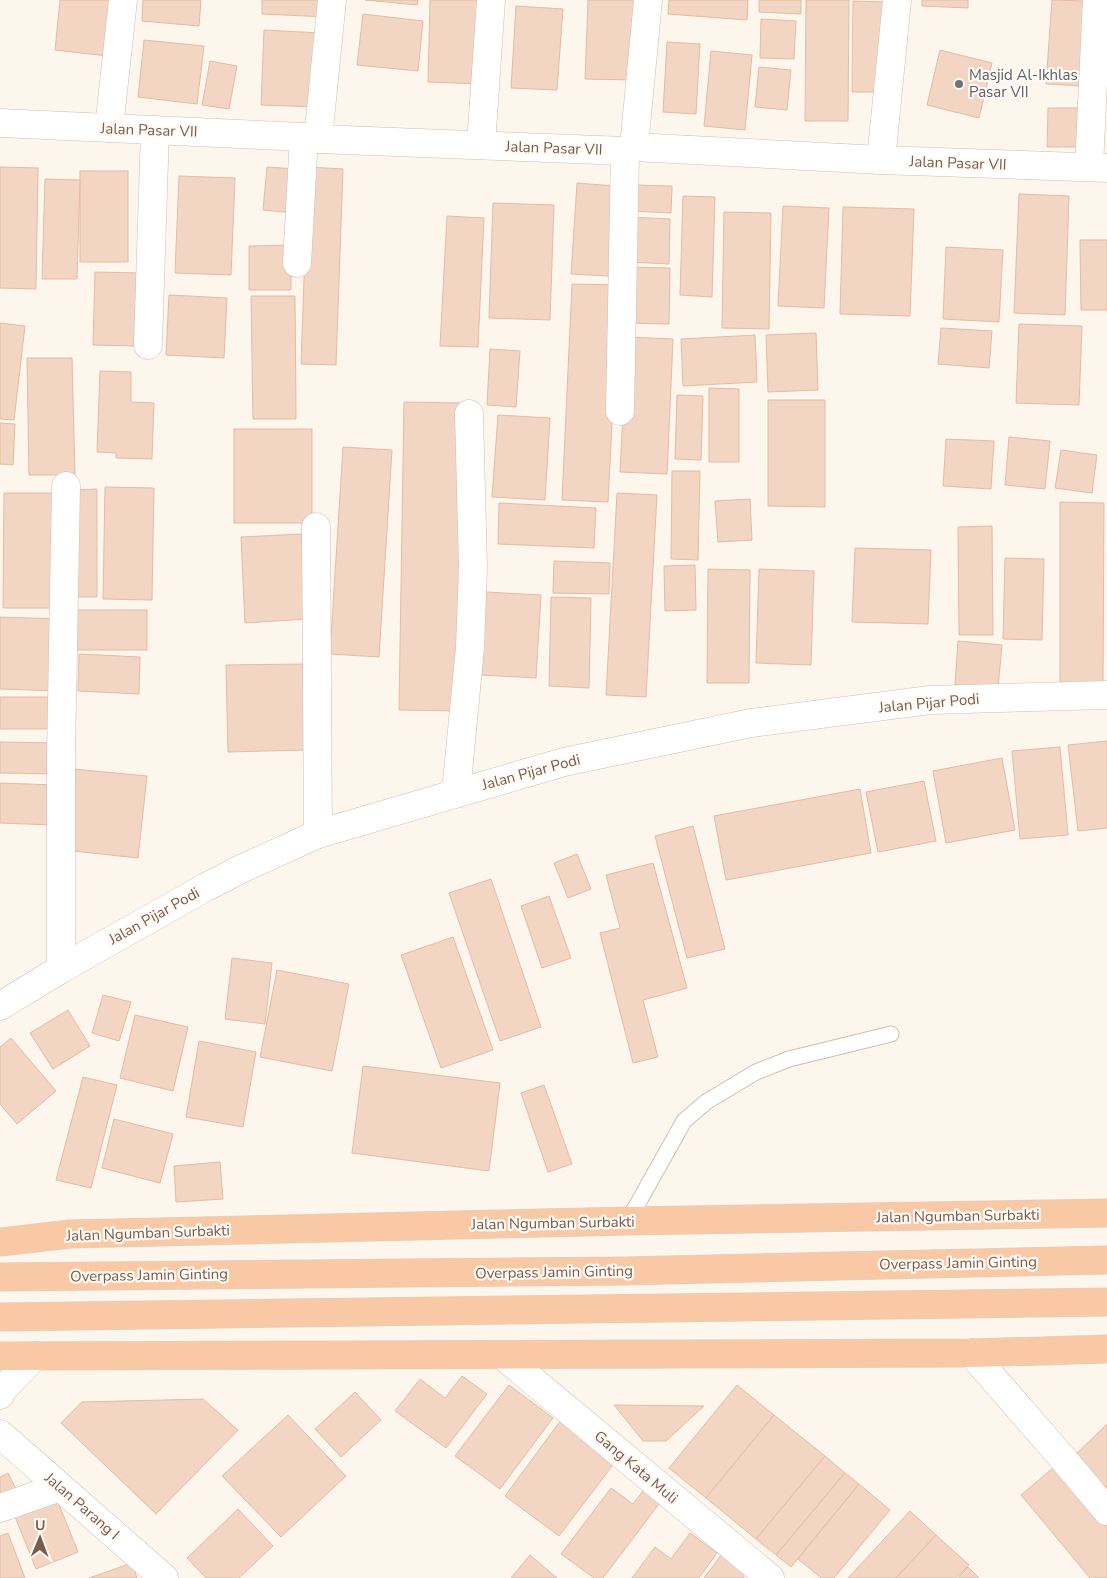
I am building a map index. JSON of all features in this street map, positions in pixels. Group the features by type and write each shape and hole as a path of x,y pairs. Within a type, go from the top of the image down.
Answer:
{"highway":[{"name":"Jalan Ngumban Surbakti","path":"0,1242 70,1234 628,1221 1107,1213"},
{"name":"Overpass Jamin Ginting","path":"0,1277 624,1271 1107,1260"},
{"path":"0,1318 1107,1302"},
{"path":"0,1356 971,1353 1107,1349"}],"street":[{"path":"109,128 123,0"},
{"path":"297,263 311,138 332,0"},
{"path":"481,145 491,0"},
{"path":"620,411 630,149 648,0"},
{"path":"880,160 897,0"},
{"path":"1097,0 1098,167"},
{"name":"Jalan Pasar VII","path":"0,123 481,145 1098,167"},
{"path":"148,345 155,130"},
{"path":"456,792 470,648 473,568 469,414"},
{"path":"61,968 61,756 66,486"},
{"path":"316,527 318,834"},
{"name":"Jalan Pijar Podi","path":"0,1006 61,968 241,868 318,834 456,792 564,762 751,723 930,700 1107,695"},
{"path":"971,1353 1107,1511"},
{"name":"Gang Kata Muli","path":"502,1355 770,1578"},
{"path":"0,1395 2,1390 35,1356"},
{"name":"Jalan Parang I","path":"0,1434 164,1578"},
{"path":"0,1508 60,1487"}],"lane":[{"path":"628,1221 684,1121 706,1102 756,1072 789,1059 892,1034"}],"building":[{"path":"60,0 113,0 107,56 55,50"},
{"path":"143,0 201,0 199,26 142,21"},
{"path":"262,0 328,0 327,17 262,14"},
{"path":"365,0 418,0 417,5"},
{"path":"430,0 484,0 482,84 428,82"},
{"path":"588,0 637,0 634,80 585,79"},
{"path":"669,0 748,0 747,20 668,14"},
{"path":"759,0 801,0 801,14 759,12"},
{"path":"806,0 849,0 848,121 805,121"},
{"path":"922,0 968,0 968,8 922,6"},
{"path":"1052,0 1086,1 1081,86 1046,84"},
{"path":"853,1 886,2 884,92 852,92"},
{"path":"516,6 563,9 557,90 511,88"},
{"path":"363,14 423,21 418,71 357,65"},
{"path":"761,19 796,21 794,59 760,58"},
{"path":"264,30 321,33 318,107 261,105"},
{"path":"144,40 204,46 197,104 138,97"},
{"path":"667,42 700,44 696,114 663,112"},
{"name":"Masjid Al-Ikhlas Pasar VII","path":"940,50 992,63 979,118 927,105"},
{"path":"711,51 752,55 745,130 704,126"},
{"path":"210,61 237,66 229,109 202,105"},
{"path":"759,67 791,70 787,110 755,107"},
{"path":"1048,108 1081,108 1081,147 1047,147"},
{"path":"0,167 38,168 36,289 0,288"},
{"path":"267,167 297,169 293,213 263,210"},
{"path":"308,167 343,169 336,365 301,364"},
{"path":"80,171 128,171 128,262 80,262"},
{"path":"179,176 235,178 231,275 175,273"},
{"path":"45,179 80,180 77,279 42,279"},
{"path":"577,183 615,186 608,276 571,274"},
{"path":"632,185 672,186 671,213 632,211"},
{"path":"1019,194 1069,196 1065,315 1014,313"},
{"path":"683,196 715,197 712,297 680,295"},
{"path":"493,203 554,205 550,320 489,318"},
{"path":"783,206 829,208 824,308 778,306"},
{"path":"843,207 914,209 910,316 840,314"},
{"path":"724,212 771,213 769,329 722,328"},
{"path":"447,216 484,218 478,347 440,346"},
{"path":"631,217 670,219 669,264 630,262"},
{"path":"1080,240 1107,240 1107,310 1081,310"},
{"path":"291,245 291,290 249,290 249,246"},
{"path":"946,247 1003,250 999,322 943,319"},
{"path":"628,267 670,268 669,324 627,323"},
{"path":"95,272 141,273 138,346 93,345"},
{"path":"572,284 619,285 608,502 562,500"},
{"path":"169,295 227,298 224,358 166,355"},
{"path":"251,296 295,296 296,419 253,419"},
{"path":"0,323 25,326 14,420 0,419"},
{"path":"1019,324 1082,326 1079,405 1016,403"},
{"path":"941,328 992,331 989,368 938,364"},
{"path":"816,333 818,390 768,392 766,335"},
{"path":"755,335 757,382 683,386 681,339"},
{"path":"627,337 673,339 667,474 620,472"},
{"path":"490,349 520,351 516,407 487,405"},
{"path":"27,358 72,358 75,475 29,475"},
{"path":"100,371 131,372 131,402 154,403 152,459 116,458 116,453 97,452"},
{"path":"709,388 739,389 739,462 709,462"},
{"path":"677,395 703,396 701,460 675,459"},
{"path":"768,400 825,400 825,507 768,506"},
{"path":"404,402 463,403 458,711 399,710"},
{"path":"498,415 550,418 545,500 492,497"},
{"path":"0,423 15,424 13,465 0,464"},
{"path":"234,429 312,429 312,523 234,523"},
{"path":"1009,437 1050,441 1045,489 1005,485"},
{"path":"946,439 994,441 991,489 943,486"},
{"path":"343,447 392,450 379,657 330,654"},
{"path":"1061,450 1097,455 1092,493 1055,488"},
{"path":"672,471 700,471 698,560 671,559"},
{"path":"105,487 154,488 152,600 103,599"},
{"path":"97,489 97,597 73,597 74,490"},
{"path":"4,493 63,493 62,608 3,608"},
{"path":"617,493 657,495 646,697 606,695"},
{"path":"750,499 752,540 718,542 715,501"},
{"path":"1060,502 1104,503 1103,683 1060,683"},
{"path":"499,503 596,508 594,548 498,544"},
{"path":"992,526 993,635 959,635 958,527"},
{"path":"302,534 306,619 245,623 241,537"},
{"path":"855,548 931,550 928,624 852,622"},
{"path":"1005,558 1044,559 1042,640 1003,639"},
{"path":"554,561 610,563 609,594 553,593"},
{"path":"695,565 696,610 665,611 664,566"},
{"path":"708,569 750,570 749,683 707,683"},
{"path":"759,569 814,571 811,665 756,663"},
{"path":"486,592 541,595 536,678 481,675"},
{"path":"551,597 591,598 589,688 549,686"},
{"path":"77,610 147,610 147,650 77,650"},
{"path":"0,617 62,619 59,691 0,689"},
{"path":"958,641 1002,645 998,688 955,685"},
{"path":"79,654 140,657 139,694 78,691"},
{"path":"303,664 305,750 228,752 226,665"},
{"path":"0,697 51,697 51,729 0,729"},
{"path":"1107,741 1107,828 1078,831 1068,745"},
{"path":"0,742 57,743 56,774 0,773"},
{"path":"1060,747 1068,835 1020,839 1012,751"},
{"path":"1002,758 1015,830 946,843 933,771"},
{"path":"73,769 147,776 138,858 64,850"},
{"path":"924,781 936,841 878,852 866,792"},
{"path":"0,783 54,785 52,825 0,823"},
{"path":"860,789 871,853 726,880 714,816"},
{"path":"693,826 725,949 687,958 655,836"},
{"path":"577,854 591,889 568,898 554,863"},
{"path":"653,863 687,988 643,1000 658,1057 633,1063 600,933 620,928 606,875"},
{"path":"491,879 541,1027 500,1041 449,893"},
{"path":"549,896 571,958 542,968 521,906"},
{"path":"453,937 493,1050 441,1068 401,955"},
{"path":"232,958 272,963 265,1024 225,1019"},
{"path":"277,970 349,984 332,1071 260,1057"},
{"path":"103,995 131,1002 119,1041 92,1033"},
{"path":"68,1010 90,1046 53,1069 30,1033"},
{"path":"135,1015 188,1027 173,1091 120,1078"},
{"path":"11,1038 56,1091 17,1124 0,1104 0,1047"},
{"path":"199,1041 256,1052 243,1127 186,1117"},
{"path":"363,1066 500,1083 489,1171 352,1153"},
{"path":"83,1077 117,1085 91,1188 56,1180"},
{"path":"544,1085 572,1164 548,1172 521,1093"},
{"path":"114,1119 173,1134 160,1183 102,1168"},
{"path":"220,1162 223,1199 176,1202 174,1166"},
{"path":"462,1376 487,1394 446,1448 395,1411 420,1379 445,1398"},
{"path":"509,1385 553,1418 500,1489 455,1456"},
{"path":"737,1385 774,1415 706,1498 669,1468"},
{"path":"355,1392 381,1420 341,1457 315,1429"},
{"path":"203,1399 238,1430 156,1514 61,1423 82,1402"},
{"path":"614,1405 704,1406 666,1441 643,1441"},
{"path":"288,1415 346,1476 281,1537 222,1476"},
{"path":"774,1415 825,1456 756,1539 706,1498"},
{"path":"561,1420 616,1461 559,1536 505,1496"},
{"path":"1107,1424 1107,1488 1074,1456"},
{"path":"825,1456 845,1473 776,1555 756,1539"},
{"path":"1060,1462 1107,1520 1107,1578 1090,1578 1021,1495"},
{"path":"8,1473 16,1489 0,1496 0,1477"},
{"path":"845,1473 859,1484 791,1567 776,1555"},
{"path":"859,1484 890,1510 834,1578 821,1578 798,1559"},
{"path":"646,1487 662,1500 603,1578 594,1578 561,1554 611,1488 633,1504"},
{"path":"56,1497 78,1552 36,1569 14,1514"},
{"path":"238,1509 273,1546 239,1578 206,1578 187,1558"},
{"path":"910,1511 936,1535 896,1578 848,1578"},
{"path":"8,1533 25,1578 0,1578 0,1536"},
{"path":"690,1533 717,1553 699,1578 632,1578 655,1547 671,1559"},
{"path":"936,1535 969,1565 956,1578 896,1578"},
{"path":"722,1554 747,1572 743,1578 704,1578"},
{"path":"530,1555 557,1578 511,1578"},
{"path":"132,1563 137,1578 89,1578"},
{"path":"968,1567 979,1578 958,1578"}],"place":[{"name":"Masjid Al-Ikhlas Pasar VII","path":"959,84"}]}
